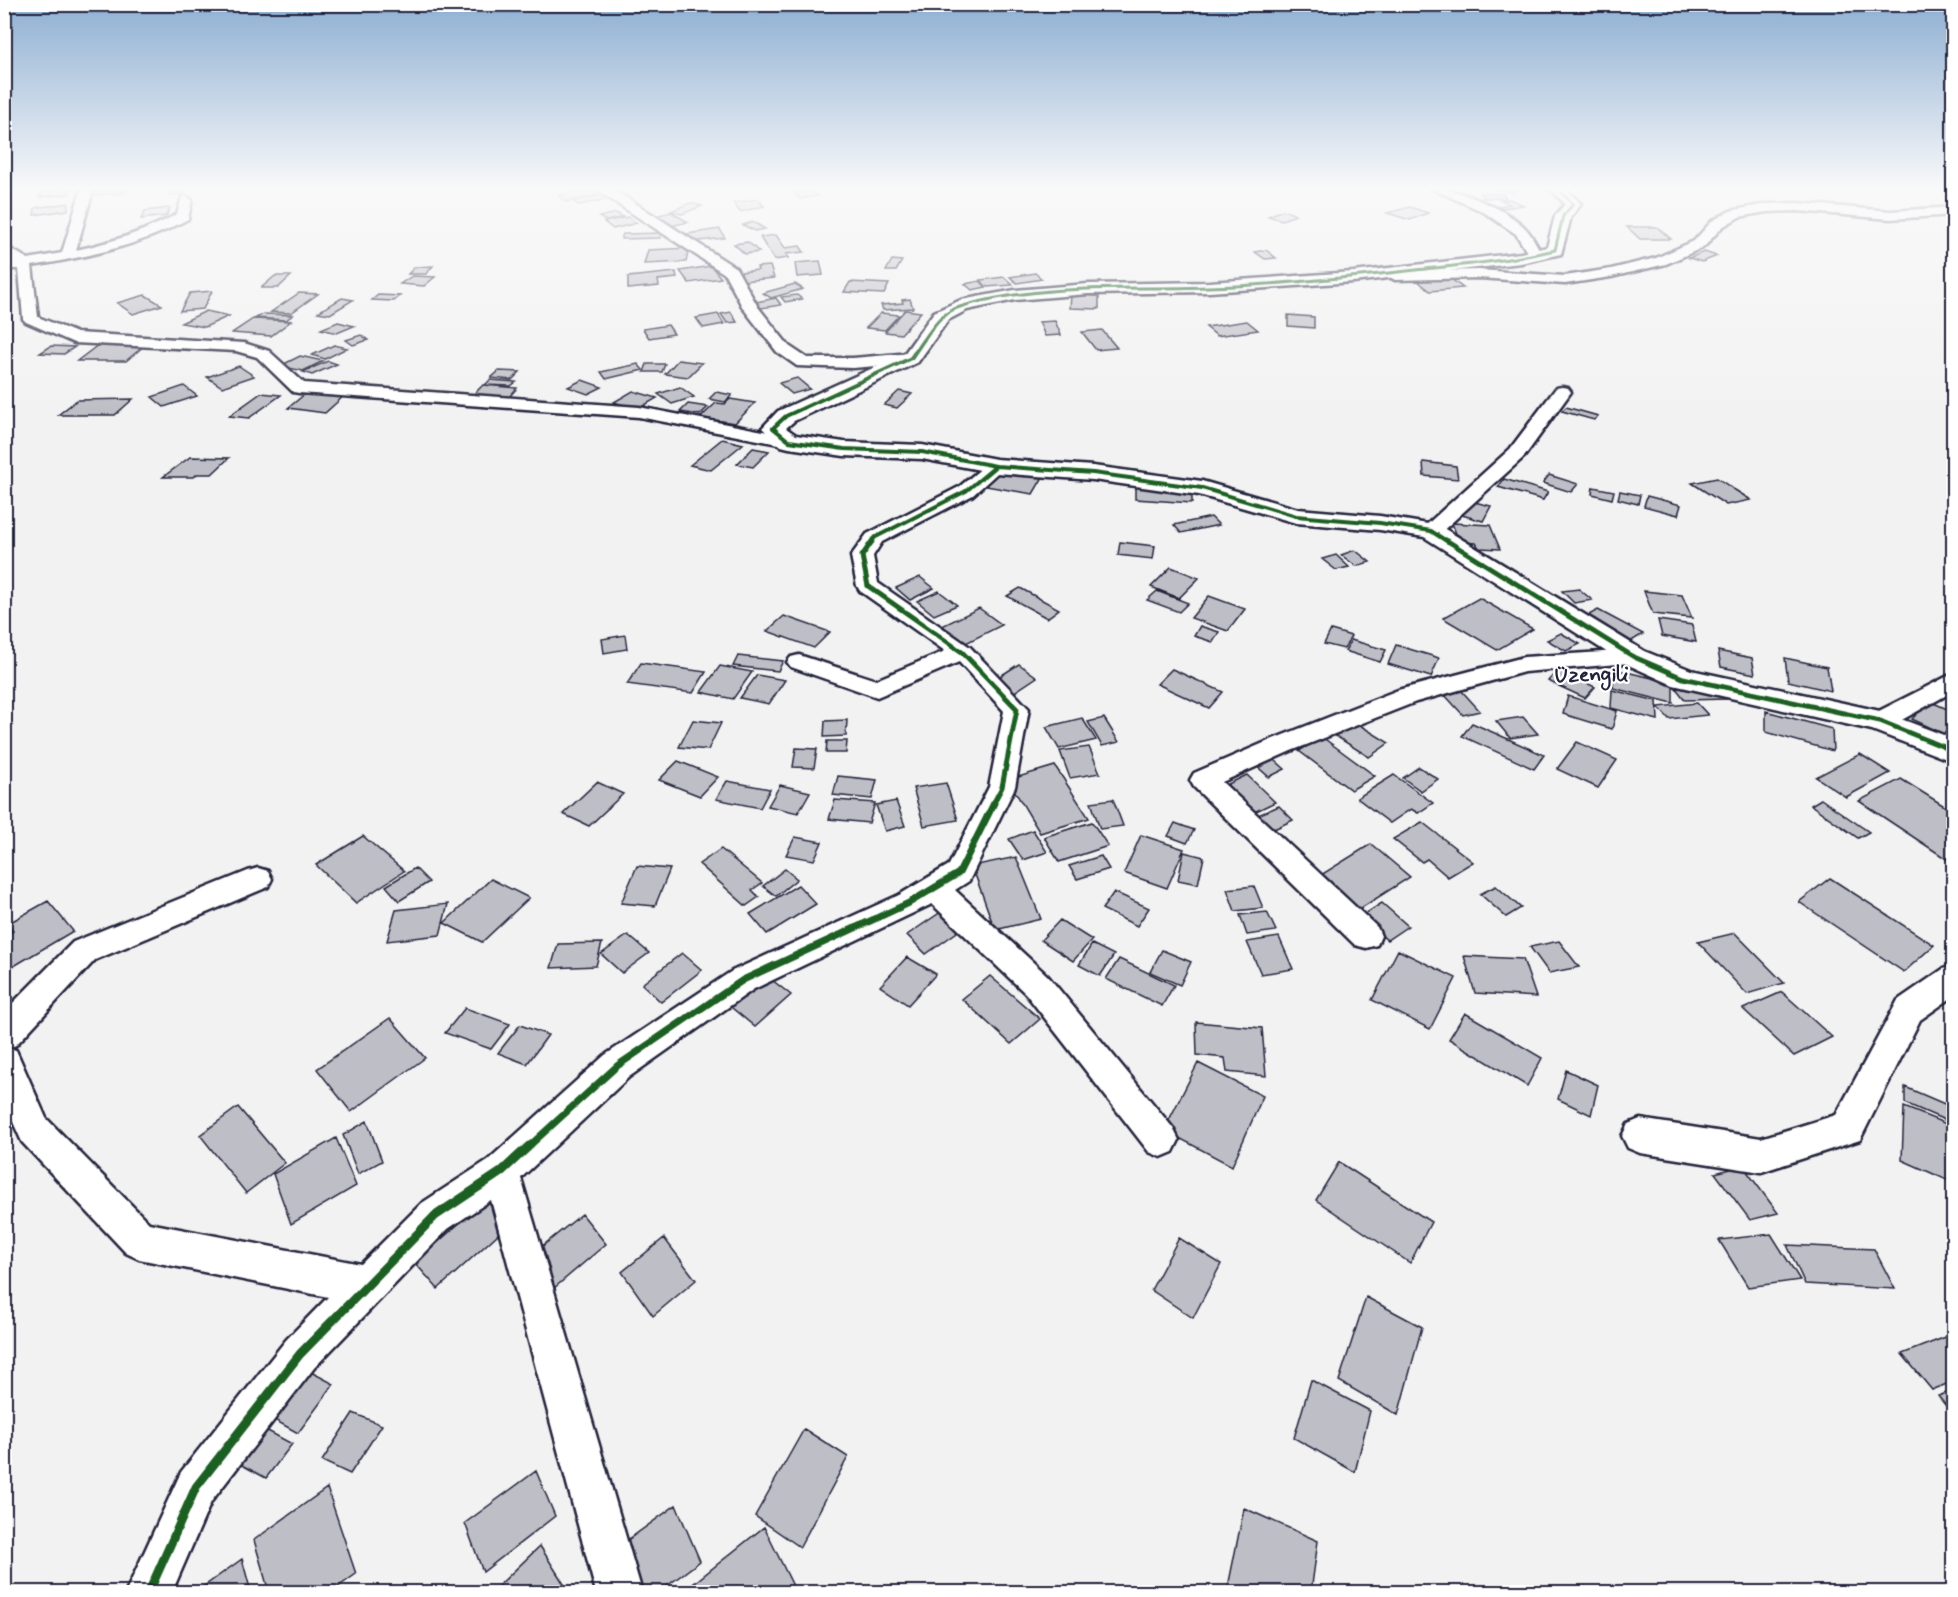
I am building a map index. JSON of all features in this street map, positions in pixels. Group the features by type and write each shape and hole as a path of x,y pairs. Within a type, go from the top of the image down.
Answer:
{"street":[{"path":"4,267 32,262"},
{"path":"715,262 731,271 752,308 783,349 803,363 853,363 910,358"},
{"path":"1355,277 1476,262"},
{"path":"789,441 773,428 786,416 910,358 941,316 961,306 1015,296 1088,289 1209,287 1355,277 1479,274 1565,280 1611,273 1659,262"},
{"path":"25,263 31,319 74,338 238,346 263,354 299,388 639,412 789,441 844,449 922,452 996,466 1092,473 1202,488 1296,516 1380,523 1431,531 1634,657 1683,678 1880,722 1953,751"},
{"path":"1431,531 1517,453 1562,392"},
{"path":"149,1593 196,1487 300,1354 435,1216 501,1172 617,1066 743,980 909,903 959,873 1002,787 1017,709 962,652 868,586 862,556 874,538 966,491 996,466"},
{"path":"799,662 877,689 962,652"},
{"path":"1366,936 1203,780 1282,744 1407,696 1524,664 1634,657"},
{"path":"1880,722 1953,681"},
{"path":"4,1035 84,951 258,879"},
{"path":"934,888 1037,985 1161,1140"},
{"path":"1640,1136 1761,1155 1848,1128 1909,1010 1953,978"},
{"path":"4,1061 34,1130 139,1240 367,1285"},
{"path":"501,1172 619,1593"}],"building":[{"path":"645,262 686,262 686,262 644,264"},
{"path":"820,262 823,275 797,277 795,263"},
{"path":"891,262 902,262 896,271 886,271"},
{"path":"433,266 426,274 408,274 415,267"},
{"path":"711,266 721,278 689,283 680,271"},
{"path":"770,266 774,278 743,281 741,272"},
{"path":"676,272 677,278 658,280 659,286 628,289 628,277"},
{"path":"1035,273 1042,279 1017,283 1010,277"},
{"path":"275,276 291,276 278,288 261,288"},
{"path":"412,276 435,277 424,286 400,284"},
{"path":"1004,277 1013,285 987,287 980,280"},
{"path":"1451,279 1463,288 1430,291 1418,281"},
{"path":"980,281 986,287 972,290 965,284"},
{"path":"850,282 889,284 884,294 844,292"},
{"path":"795,284 803,289 771,298 763,293"},
{"path":"212,291 203,309 180,311 190,293"},
{"path":"299,293 318,294 291,313 271,312"},
{"path":"145,295 162,305 133,314 117,303"},
{"path":"378,295 400,296 394,301 372,300"},
{"path":"797,295 802,299 785,302 781,297"},
{"path":"1071,295 1099,296 1099,309 1070,308"},
{"path":"342,298 353,300 330,314 318,312"},
{"path":"776,298 781,305 761,308 756,302"},
{"path":"910,299 913,308 883,310 881,305 903,303 902,300"},
{"path":"905,310 921,312 901,334 885,332"},
{"path":"206,311 229,316 205,327 181,323"},
{"path":"731,312 737,322 727,323 721,314"},
{"path":"881,313 899,315 885,330 866,328"},
{"path":"263,314 293,315 286,320 256,318"},
{"path":"718,314 724,324 703,328 696,318"},
{"path":"1288,315 1314,317 1314,328 1288,326"},
{"path":"253,319 291,321 271,336 232,333"},
{"path":"1055,321 1061,335 1045,336 1039,322"},
{"path":"1247,321 1258,330 1217,336 1206,327"},
{"path":"338,322 354,326 337,333 321,329"},
{"path":"668,325 674,334 649,338 643,329"},
{"path":"1102,330 1117,348 1096,350 1082,332"},
{"path":"361,335 368,340 353,345 346,340"},
{"path":"98,345 145,345 126,361 77,361"},
{"path":"334,345 347,348 325,359 312,355"},
{"path":"51,346 75,347 64,354 40,353"},
{"path":"300,356 323,361 303,371 280,366"},
{"path":"678,360 702,363 688,377 665,374"},
{"path":"328,361 337,364 312,375 303,372"},
{"path":"638,364 643,370 606,379 601,372"},
{"path":"647,364 665,364 662,372 644,372"},
{"path":"239,366 254,376 222,387 207,377"},
{"path":"499,371 520,372 512,380 491,378"},
{"path":"797,378 810,389 792,394 779,383"},
{"path":"490,380 516,382 511,386 485,385"},
{"path":"582,380 602,387 588,394 568,387"},
{"path":"483,385 517,388 509,397 474,394"},
{"path":"184,386 197,396 164,407 152,397"},
{"path":"680,387 694,397 672,404 658,394"},
{"path":"633,391 657,398 638,409 614,402"},
{"path":"899,391 912,394 897,408 884,405"},
{"path":"716,392 732,395 725,402 709,399"},
{"path":"261,393 281,395 249,418 229,416"},
{"path":"305,394 344,396 325,413 288,408"},
{"path":"133,399 115,415 58,415 77,400"},
{"path":"730,399 755,403 735,423 700,418 716,403 725,404"},
{"path":"688,404 708,407 700,415 680,412"},
{"path":"1566,407 1598,416 1594,420 1562,411"},
{"path":"722,439 743,444 711,470 690,465"},
{"path":"753,448 769,451 753,467 737,464"},
{"path":"190,457 229,458 212,474 197,474 194,477 163,477"},
{"path":"1423,462 1456,466 1458,479 1424,476"},
{"path":"996,469 1043,477 1033,494 986,486"},
{"path":"1549,475 1578,484 1571,492 1543,483"},
{"path":"1717,478 1751,500 1726,505 1692,483"},
{"path":"1504,479 1548,492 1543,500 1498,487"},
{"path":"1135,486 1192,489 1192,503 1135,499"},
{"path":"1593,487 1614,491 1612,499 1592,494"},
{"path":"1620,491 1640,495 1638,504 1618,499"},
{"path":"1647,496 1681,505 1678,515 1644,506"},
{"path":"1470,501 1491,506 1483,521 1462,515"},
{"path":"1211,517 1219,525 1181,533 1174,525"},
{"path":"1452,523 1490,525 1500,549 1479,548 1476,543 1459,542"},
{"path":"1120,542 1155,546 1153,559 1118,555"},
{"path":"1355,550 1370,562 1356,566 1341,555"},
{"path":"1336,555 1349,567 1336,570 1322,559"},
{"path":"1171,567 1199,578 1179,598 1151,587"},
{"path":"920,577 934,588 910,600 896,588"},
{"path":"1020,588 1059,609 1047,618 1007,596"},
{"path":"1579,589 1592,600 1574,603 1562,591"},
{"path":"939,591 957,605 934,615 917,601"},
{"path":"1157,591 1188,603 1179,612 1147,600"},
{"path":"1644,591 1682,595 1692,618 1653,614"},
{"path":"1209,596 1245,609 1228,631 1191,618"},
{"path":"1479,598 1533,629 1497,650 1443,618"},
{"path":"979,608 1002,625 966,643 942,626"},
{"path":"1598,610 1643,634 1630,642 1585,617"},
{"path":"784,616 830,632 814,648 767,631"},
{"path":"1658,620 1692,625 1696,642 1662,636"},
{"path":"1200,626 1219,632 1213,642 1194,636"},
{"path":"1331,630 1351,636 1344,649 1324,644"},
{"path":"1561,633 1580,644 1566,651 1547,640"},
{"path":"625,635 627,649 604,653 602,639"},
{"path":"1351,640 1386,650 1380,662 1345,651"},
{"path":"1396,645 1439,658 1431,677 1388,664"},
{"path":"1718,651 1752,658 1755,674 1721,667"},
{"path":"738,656 783,661 778,671 733,666"},
{"path":"1785,658 1827,667 1831,691 1788,681"},
{"path":"641,663 706,672 693,693 627,684"},
{"path":"1019,664 1037,677 1013,693 994,680"},
{"path":"720,666 752,672 733,699 701,692"},
{"path":"1172,669 1223,692 1209,708 1157,684"},
{"path":"1614,669 1673,683 1673,703 1613,688"},
{"path":"1558,670 1595,687 1585,698 1548,681"},
{"path":"757,675 785,680 769,704 740,698"},
{"path":"1716,687 1726,699 1685,700 1676,688"},
{"path":"1460,689 1480,711 1463,715 1443,693"},
{"path":"1612,690 1657,701 1658,720 1611,708"},
{"path":"1568,696 1617,711 1612,729 1563,714"},
{"path":"1929,701 1954,712 1954,723 1944,734 1912,719"},
{"path":"1697,703 1708,715 1669,719 1658,707"},
{"path":"1766,711 1832,729 1833,751 1766,732"},
{"path":"1523,717 1538,734 1510,738 1496,721"},
{"path":"1082,718 1096,740 1059,749 1046,727"},
{"path":"1104,718 1119,742 1102,746 1088,722"},
{"path":"693,720 721,723 708,750 679,747"},
{"path":"847,720 846,736 824,737 825,721"},
{"path":"1353,721 1389,743 1369,757 1334,735"},
{"path":"1472,723 1544,755 1534,769 1462,736"},
{"path":"1322,737 1375,776 1351,790 1299,751"},
{"path":"827,741 847,741 846,753 826,753"},
{"path":"1577,742 1617,760 1598,788 1557,769"},
{"path":"1089,747 1100,773 1070,778 1060,751"},
{"path":"796,748 817,749 814,768 793,767"},
{"path":"1268,754 1285,769 1269,777 1252,762"},
{"path":"1860,754 1890,773 1846,797 1816,777"},
{"path":"678,761 718,777 700,796 659,780"},
{"path":"1055,766 1089,818 1040,833 1008,780"},
{"path":"1419,767 1438,779 1421,791 1403,778"},
{"path":"1247,775 1275,802 1252,813 1224,786"},
{"path":"1394,775 1433,803 1418,813 1411,809 1390,823 1357,798"},
{"path":"838,776 877,780 872,799 833,795"},
{"path":"1901,779 1954,812 1954,864 1859,801"},
{"path":"727,781 770,789 760,808 716,799"},
{"path":"597,782 623,794 589,826 563,814"},
{"path":"946,783 958,820 924,826 913,788"},
{"path":"780,785 810,792 798,813 768,806"},
{"path":"1113,799 1123,826 1100,829 1091,802"},
{"path":"1821,799 1869,832 1858,838 1811,805"},
{"path":"835,800 875,803 869,823 829,819"},
{"path":"896,801 905,826 885,831 876,805"},
{"path":"1279,806 1293,820 1272,830 1258,815"},
{"path":"1092,822 1108,846 1059,862 1044,837"},
{"path":"1422,822 1473,862 1448,877 1427,859 1422,862 1393,839"},
{"path":"1175,823 1194,830 1187,843 1168,836"},
{"path":"1033,830 1047,852 1023,860 1009,839"},
{"path":"1141,835 1184,849 1167,888 1124,873"},
{"path":"363,836 404,871 356,903 316,865"},
{"path":"795,837 822,842 814,860 786,855"},
{"path":"1371,844 1410,877 1355,912 1316,878"},
{"path":"721,849 762,883 752,890 759,897 746,906 699,864"},
{"path":"1184,852 1204,857 1198,884 1178,880"},
{"path":"1101,856 1109,869 1077,879 1069,866"},
{"path":"1016,857 1041,919 995,930 972,866"},
{"path":"637,866 670,869 655,906 621,903"},
{"path":"415,868 429,882 399,901 386,886"},
{"path":"785,869 797,879 776,896 763,886"},
{"path":"1830,878 1934,945 1904,972 1799,902"},
{"path":"491,879 529,898 482,942 444,923"},
{"path":"798,885 816,904 767,934 750,914"},
{"path":"1254,886 1263,908 1235,911 1227,889"},
{"path":"1496,886 1521,908 1506,917 1480,894"},
{"path":"1114,892 1149,908 1137,926 1102,909"},
{"path":"48,901 73,931 9,969 4,964 4,936 13,931 7,924"},
{"path":"1382,903 1408,926 1387,940 1360,917"},
{"path":"448,904 440,935 387,941 396,910"},
{"path":"941,912 960,930 926,954 907,935"},
{"path":"1267,912 1276,931 1247,935 1240,915"},
{"path":"1060,920 1092,940 1073,961 1041,940"},
{"path":"1735,933 1784,983 1747,994 1698,942"},
{"path":"628,935 649,953 622,973 601,954"},
{"path":"1279,937 1293,969 1261,974 1247,942"},
{"path":"1559,941 1579,967 1549,973 1530,947"},
{"path":"602,943 596,966 551,968 558,944"},
{"path":"1092,944 1114,955 1100,976 1079,965"},
{"path":"1162,950 1191,962 1180,985 1150,972"},
{"path":"1398,950 1456,978 1430,1029 1372,1000"},
{"path":"682,953 702,970 661,1002 642,984"},
{"path":"1464,956 1523,959 1536,997 1475,993"},
{"path":"907,957 936,974 908,1005 880,986"},
{"path":"1119,959 1174,985 1162,1006 1106,979"},
{"path":"762,972 791,995 755,1027 726,1003"},
{"path":"990,976 1040,1019 1011,1044 962,999"},
{"path":"1782,992 1832,1037 1794,1056 1743,1009"},
{"path":"465,1008 510,1024 491,1049 445,1033"},
{"path":"1465,1013 1542,1058 1527,1086 1449,1039"},
{"path":"390,1018 425,1058 351,1112 317,1069"},
{"path":"1196,1022 1262,1028 1266,1076 1227,1072 1225,1058 1197,1055"},
{"path":"520,1025 548,1035 527,1064 498,1053"},
{"path":"1198,1063 1263,1096 1232,1166 1164,1130"},
{"path":"1566,1070 1598,1085 1591,1115 1558,1099"},
{"path":"1905,1087 1954,1108 1954,1124 1905,1103"},
{"path":"238,1107 285,1163 246,1193 200,1135"},
{"path":"1904,1107 1954,1127 1954,1183 1902,1160"},
{"path":"367,1121 382,1161 358,1174 343,1135"},
{"path":"336,1138 356,1186 291,1224 273,1174"},
{"path":"1339,1162 1431,1222 1410,1263 1316,1200"},
{"path":"1743,1166 1778,1213 1750,1220 1715,1173"},
{"path":"485,1200 509,1224 438,1289 415,1263"},
{"path":"582,1214 606,1244 553,1289 529,1257"},
{"path":"1771,1234 1800,1280 1748,1287 1719,1240"},
{"path":"664,1238 696,1280 653,1316 622,1272"},
{"path":"1179,1238 1221,1264 1193,1318 1151,1290"},
{"path":"1787,1245 1874,1249 1895,1289 1805,1284"},
{"path":"1366,1297 1422,1327 1398,1415 1339,1381"},
{"path":"1951,1335 1954,1338 1954,1381 1932,1390 1902,1354"},
{"path":"307,1370 334,1384 298,1433 271,1418"},
{"path":"1311,1380 1370,1411 1355,1472 1294,1438"},
{"path":"1954,1390 1954,1416 1938,1396"},
{"path":"353,1413 382,1425 350,1474 322,1461"},
{"path":"264,1429 292,1444 266,1478 238,1463"},
{"path":"804,1429 848,1457 800,1547 755,1516"},
{"path":"536,1471 555,1516 483,1572 465,1523"},
{"path":"327,1488 356,1574 331,1592 269,1592 254,1540"},
{"path":"676,1505 700,1561 659,1592 636,1592 618,1547"},
{"path":"1244,1508 1318,1541 1311,1592 1227,1592"},
{"path":"764,1527 793,1586 785,1592 683,1592"},
{"path":"540,1546 569,1592 492,1592"},
{"path":"242,1559 251,1592 196,1592"}],"cycle path":[{"path":"1490,262 1353,277 1209,287 1088,289 1015,295 961,306 941,316 911,358 786,416 773,428 789,441 844,449 922,452 996,466 1093,473 1202,488 1296,516 1380,523 1431,531 1634,657 1683,678 1880,721 1954,751"},
{"path":"149,1592 196,1487 300,1354 435,1216 501,1172 617,1066 743,980 909,903 959,873 1002,787 1017,709 962,652 868,586 862,556 874,538 966,491 996,466"}],"district":[{"name":"Üzengili","path":"1591,675"}]}
